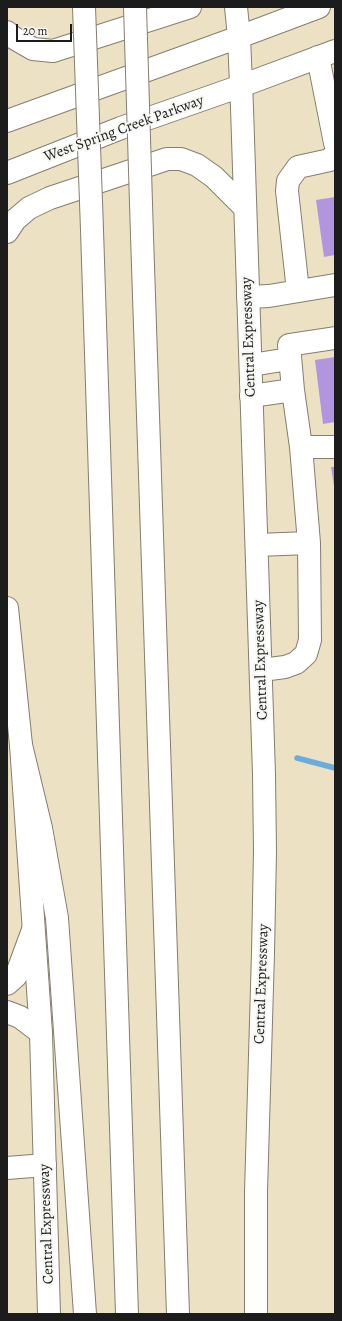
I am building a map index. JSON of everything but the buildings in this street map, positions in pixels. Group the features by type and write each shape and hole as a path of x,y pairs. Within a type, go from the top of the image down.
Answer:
{"main road":[{"path":"84,7 127,1314"},
{"path":"135,7 178,1314"},
{"path":"7,32 33,49 53,51 190,7"},
{"name":"Central Expressway","path":"236,7 241,86 262,670 265,851 256,1192 256,1314"},
{"path":"7,121 319,7"},
{"path":"327,54 335,143"},
{"name":"West Spring Creek Parkway","path":"7,173 120,128 327,54"},
{"path":"298,291 287,191 288,181 298,167 330,160 335,154"},
{"path":"7,232 15,220 29,208 50,198 167,159 181,159 197,165 214,176 245,208"},
{"path":"248,297 269,296 335,285"},
{"path":"262,670 285,668 296,663 306,654 310,640 308,543 301,447 289,359 289,345 335,338"},
{"path":"251,365 289,359"},
{"path":"251,396 293,390"},
{"path":"301,447 335,447"},
{"path":"257,545 308,543"},
{"name":"Central Expressway","path":"7,608 21,745 41,1033 49,1314"},
{"path":"21,745 41,828 57,918 85,1314"},
{"path":"7,984 16,976 34,930"},
{"path":"7,1012 20,1017 41,1033"},
{"path":"7,1168 45,1165"}],"waterway":[{"path":"297,758 335,768"}]}
